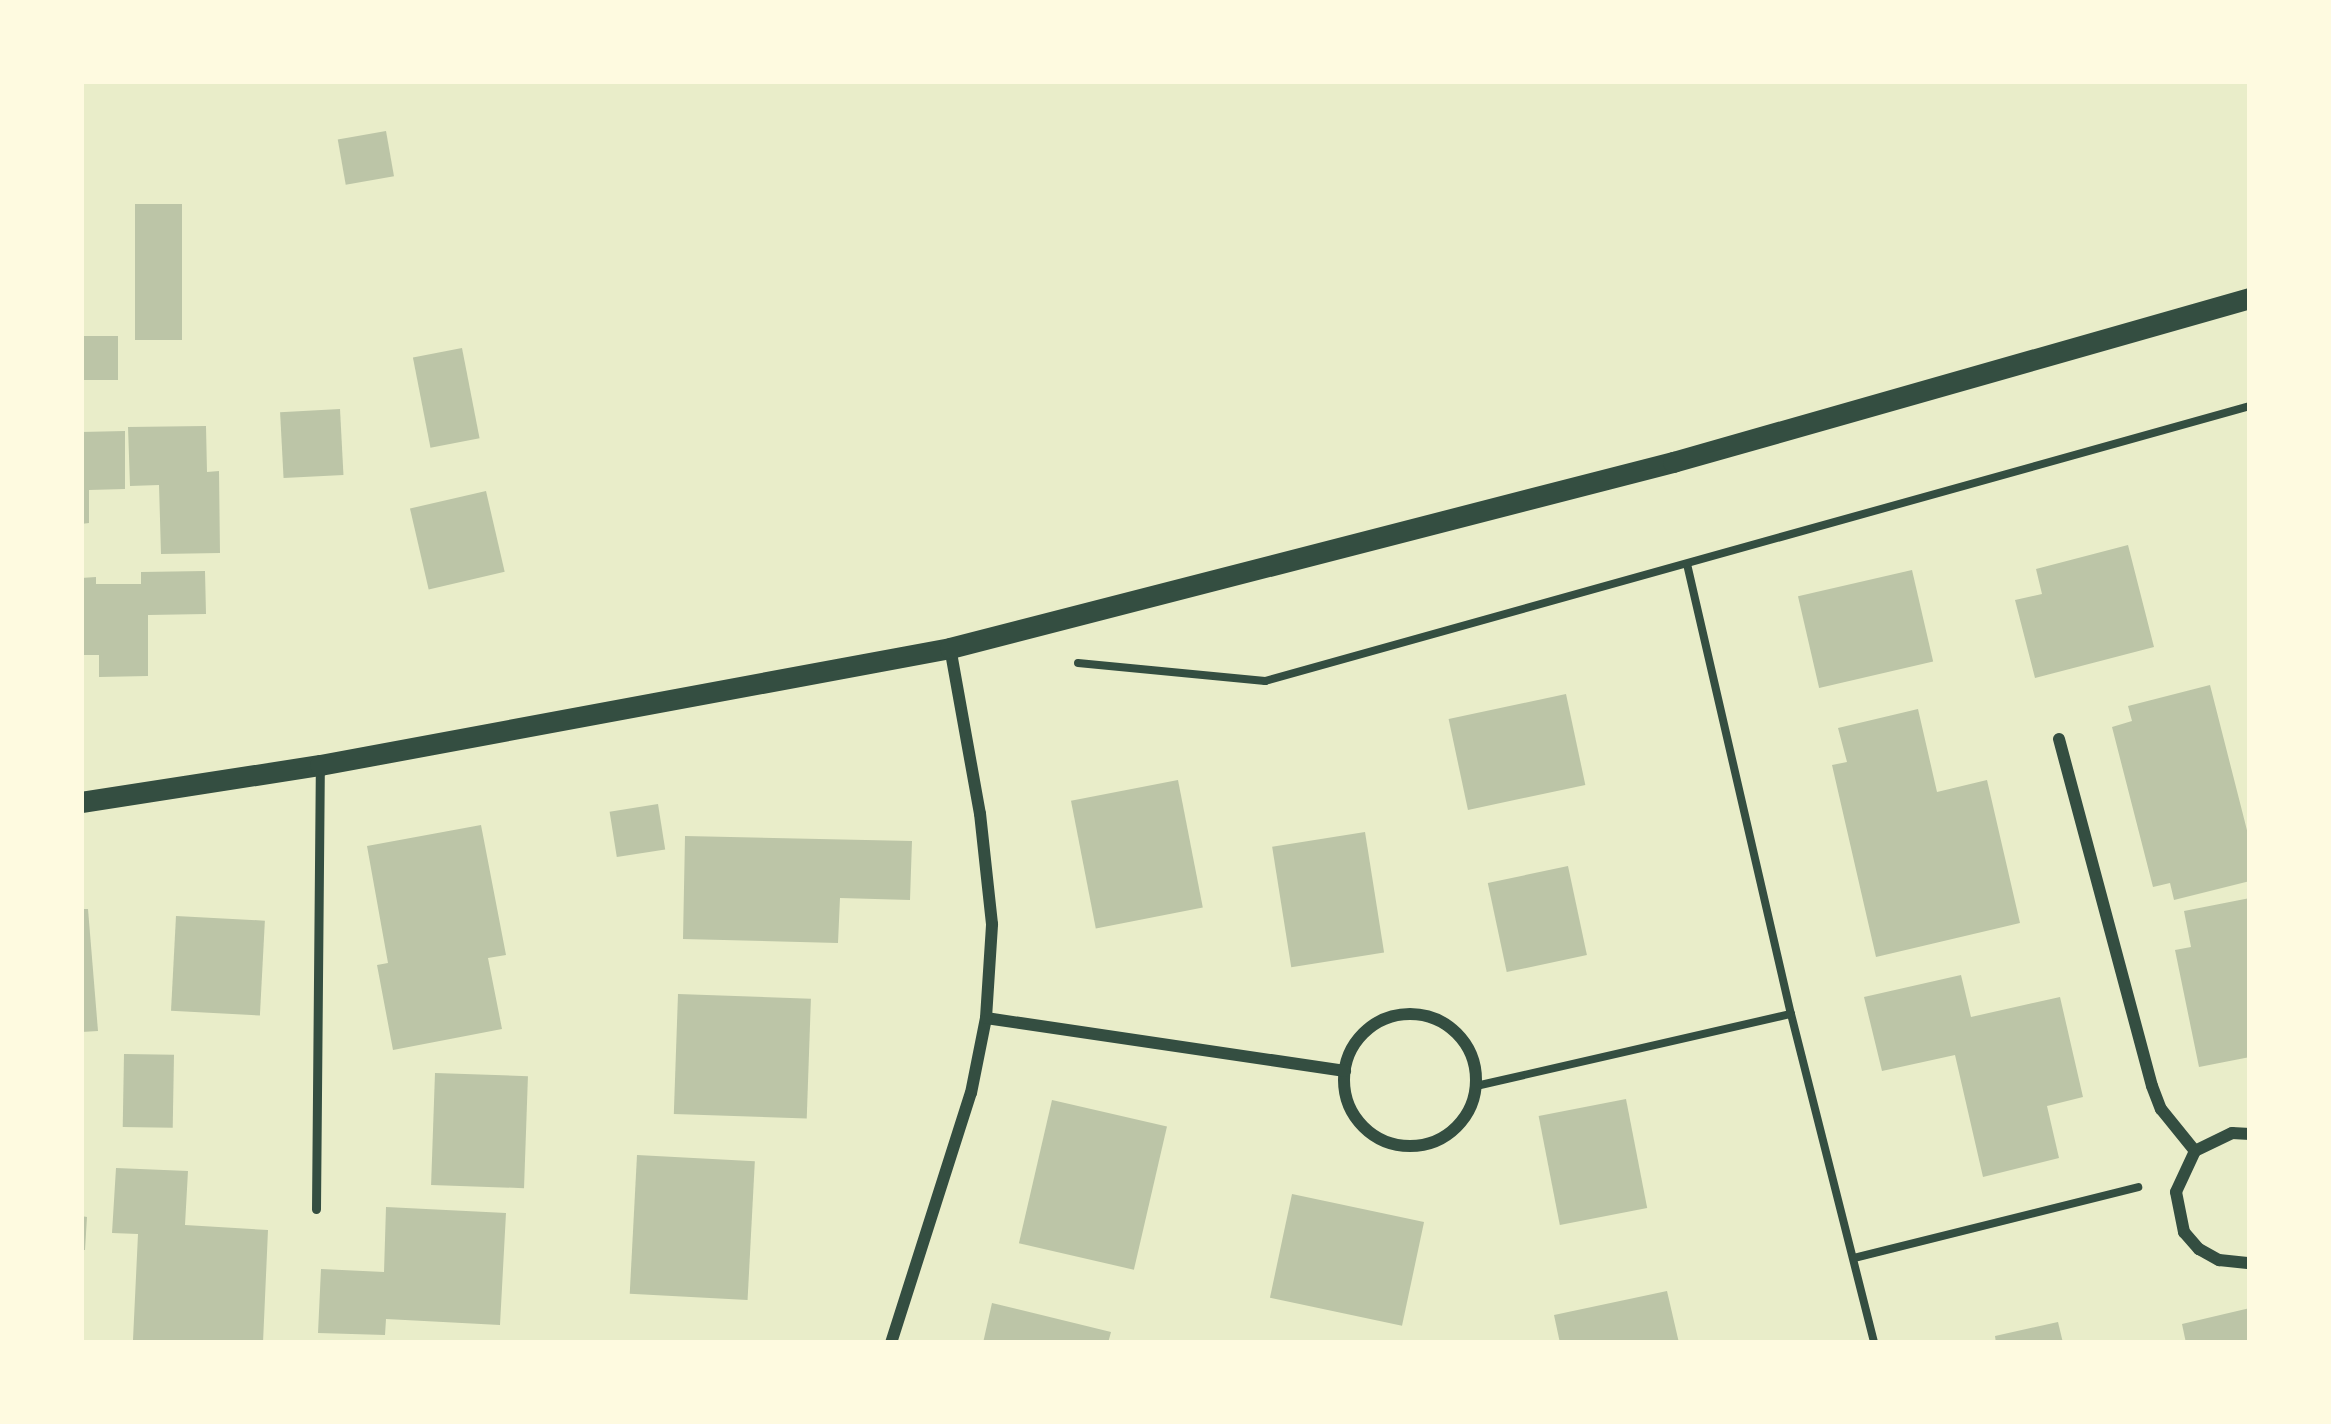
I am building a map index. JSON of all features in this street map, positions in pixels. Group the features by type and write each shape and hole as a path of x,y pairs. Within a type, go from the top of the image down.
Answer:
{"street":[{"path":"81,802 320,765 950,649 1673,462 2250,298"},
{"path":"891,1343 965,1113 986,1018 992,924 950,649"},
{"path":"2059,740 2152,1086 2161,1109 2195,1151"},
{"path":"1406,1013 1449,1026 1474,1064 1476,1086 1460,1125 1424,1146 1402,1147 1365,1129 1351,1112 1345,1071 1351,1049 1366,1031 1406,1013"},
{"path":"986,1018 1345,1071"},
{"path":"2250,1134 2232,1133 2195,1151 2176,1192 2184,1232 2199,1249 2219,1260 2250,1263"}],"lane":[{"path":"316,1209 320,765"}],"path":[{"path":"1061,662 1265,681 2250,406"},
{"path":"1687,564 1790,1014 1874,1343"},
{"path":"1476,1086 1790,1014"},
{"path":"1854,1258 2136,1187 2176,1192"}],"building":[{"path":"386,131 394,176 346,185 338,140"},
{"path":"135,204 182,204 182,340 135,340"},
{"path":"81,336 118,336 118,380 81,380"},
{"path":"462,348 480,438 430,448 413,358"},
{"path":"340,409 343,475 284,478 280,412"},
{"path":"206,426 207,472 219,471 220,553 161,554 159,485 130,486 128,427"},
{"path":"125,431 125,489 89,490 89,523 81,524 81,432"},
{"path":"486,491 505,572 429,589 410,509"},
{"path":"2128,545 2154,647 2035,678 2015,600 2042,594 2036,569"},
{"path":"1912,570 1933,662 1819,688 1798,596"},
{"path":"205,571 206,614 148,615 148,676 99,677 99,655 81,655 81,578 96,577 96,584 141,584 141,572"},
{"path":"2210,685 2250,842 2250,881 2174,900 2170,883 2153,887 2112,727 2132,721 2128,706"},
{"path":"1566,694 1585,785 1468,810 1449,719"},
{"path":"1918,709 1937,792 1987,780 2020,923 1876,957 1832,765 1847,762 1838,728"},
{"path":"1178,780 1203,908 1096,928 1071,801"},
{"path":"658,804 665,849 617,857 610,812"},
{"path":"481,825 506,955 488,958 502,1029 393,1050 377,965 388,963 367,846"},
{"path":"1365,832 1384,952 1291,967 1272,847"},
{"path":"685,836 912,841 910,900 840,898 838,943 683,939"},
{"path":"1568,866 1587,955 1507,972 1488,883"},
{"path":"2250,898 2250,1057 2199,1067 2175,950 2191,947 2184,911"},
{"path":"81,909 88,909 98,1031 81,1032"},
{"path":"176,916 265,921 260,1016 171,1011"},
{"path":"1961,975 1971,1017 2060,997 2083,1097 2047,1106 2059,1158 1983,1177 1955,1055 1882,1071 1864,997"},
{"path":"678,994 811,999 807,1119 674,1114"},
{"path":"124,1054 174,1055 173,1128 123,1127"},
{"path":"435,1073 528,1076 524,1188 431,1185"},
{"path":"1626,1099 1647,1208 1560,1225 1539,1116"},
{"path":"1052,1100 1167,1127 1134,1270 1019,1243"},
{"path":"637,1155 755,1161 748,1300 630,1294"},
{"path":"116,1168 188,1171 185,1225 268,1230 263,1343 133,1340 138,1234 112,1233"},
{"path":"1292,1194 1424,1222 1402,1326 1270,1298"},
{"path":"386,1207 506,1213 500,1325 386,1319 385,1335 318,1333 321,1269 384,1272"},
{"path":"81,1216 87,1217 85,1250 81,1250"},
{"path":"1667,1291 1679,1343 1560,1343 1554,1315"},
{"path":"992,1303 1111,1332 1108,1343 983,1343"},
{"path":"2250,1308 2250,1343 2186,1343 2182,1324"},
{"path":"2058,1322 2063,1343 1996,1343 1995,1336"}]}
